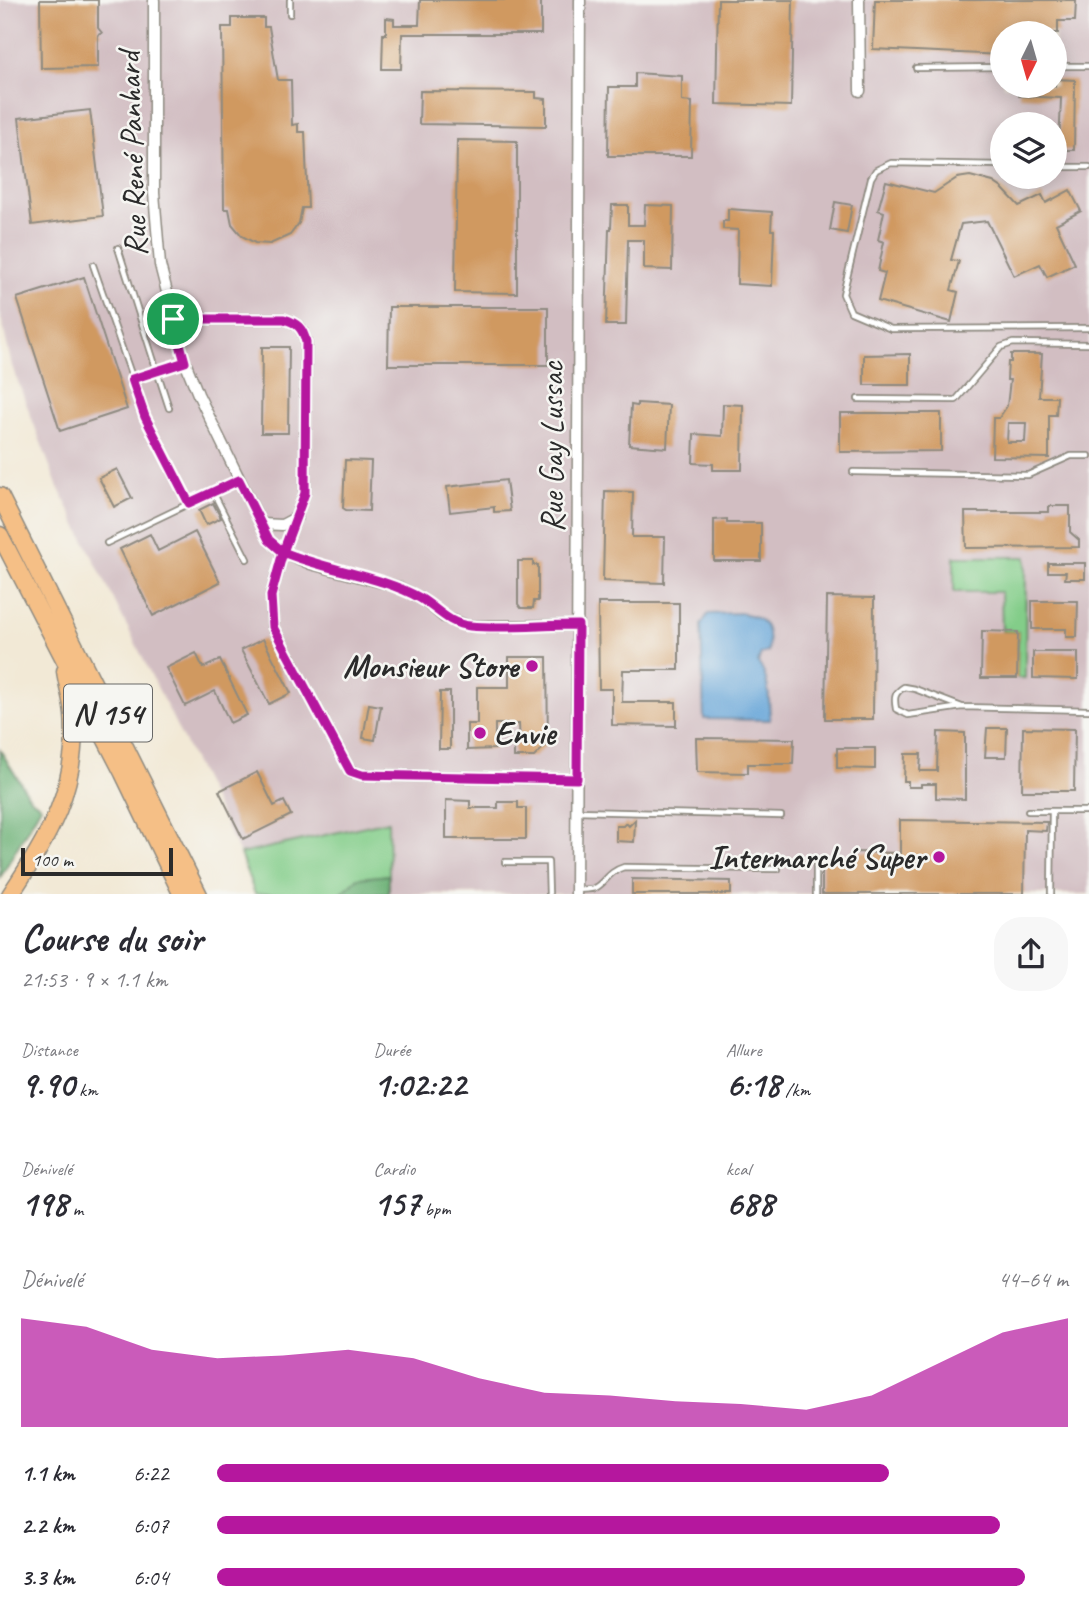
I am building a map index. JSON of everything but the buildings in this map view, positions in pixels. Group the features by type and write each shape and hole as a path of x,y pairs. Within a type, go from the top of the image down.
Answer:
{"highway":[{"name":"N 154","path":"0,496 199,894"},
{"name":"N 154","path":"0,535 182,894"},
{"path":"10,894 54,824 69,784 74,761 73,712 60,652"},
{"path":"192,877 206,894"}],"street":[{"name":"Rue Gay Lussac","path":"576,892 580,0"},
{"path":"859,0 860,91"},
{"name":"Rue René Panhard","path":"155,1 153,193 160,265 185,362 269,540 283,552 311,564 399,587 422,599 444,617 468,626 578,625"},
{"path":"173,319 284,319 295,323 304,331 305,493 283,552 271,596 273,627 350,771 362,775 577,779"},
{"path":"261,524 282,525 297,517"}],"lane":[{"path":"290,0 290,14"},
{"path":"1068,66 1089,66"},
{"path":"916,68 990,67"},
{"path":"990,166 891,163 876,170 871,178 843,294 851,312 891,329 1089,328"},
{"path":"1067,167 1089,167"},
{"path":"118,248 169,408"},
{"path":"93,265 145,417 189,503"},
{"path":"858,399 956,400 1001,347 1013,343 1089,344"},
{"path":"132,379 185,362"},
{"path":"853,472 1028,475 1071,456 1089,456"},
{"path":"107,543 239,480"},
{"path":"213,492 247,559"},
{"path":"962,707 915,688 904,687 897,691 894,699 896,709 908,715 962,707 1089,710"},
{"path":"576,811 781,816"},
{"path":"1028,811 1089,811"},
{"path":"1051,894 1052,811"},
{"path":"816,859 816,894"},
{"path":"505,862 548,862 549,894"},
{"path":"576,892 599,886 613,871 624,867 778,869"}],"shaded area":[{"path":"0,0 1089,0 1089,894 389,894 388,822 240,854 57,485 12,366 0,314"}],"green space":[{"path":"954,557 1026,557 1025,678 1017,678 1018,632 1002,631 1001,592 954,592"},
{"path":"0,750 30,798 41,806 0,878"},
{"path":"388,821 389,875 358,879 341,894 255,894 240,854"},
{"path":"389,875 389,894 341,894 358,878"}],"water":[{"path":"740,613 761,620 767,629 768,652 761,654 758,663 767,683 770,720 704,719 701,625 708,614"}],"place":[{"name":"Monsieur Store","path":"532,666"},
{"name":"Envie","path":"480,733"},
{"name":"Intermarché Super","path":"939,857"}],"route":[{"path":"173,319 185,362 132,379 145,417 189,503 239,480 269,540 283,552 271,596 273,627 350,771 362,775 577,779 578,625 468,626 444,617 422,599 399,587 311,564 283,552 305,493 304,331 295,323 284,319 173,319"}]}
